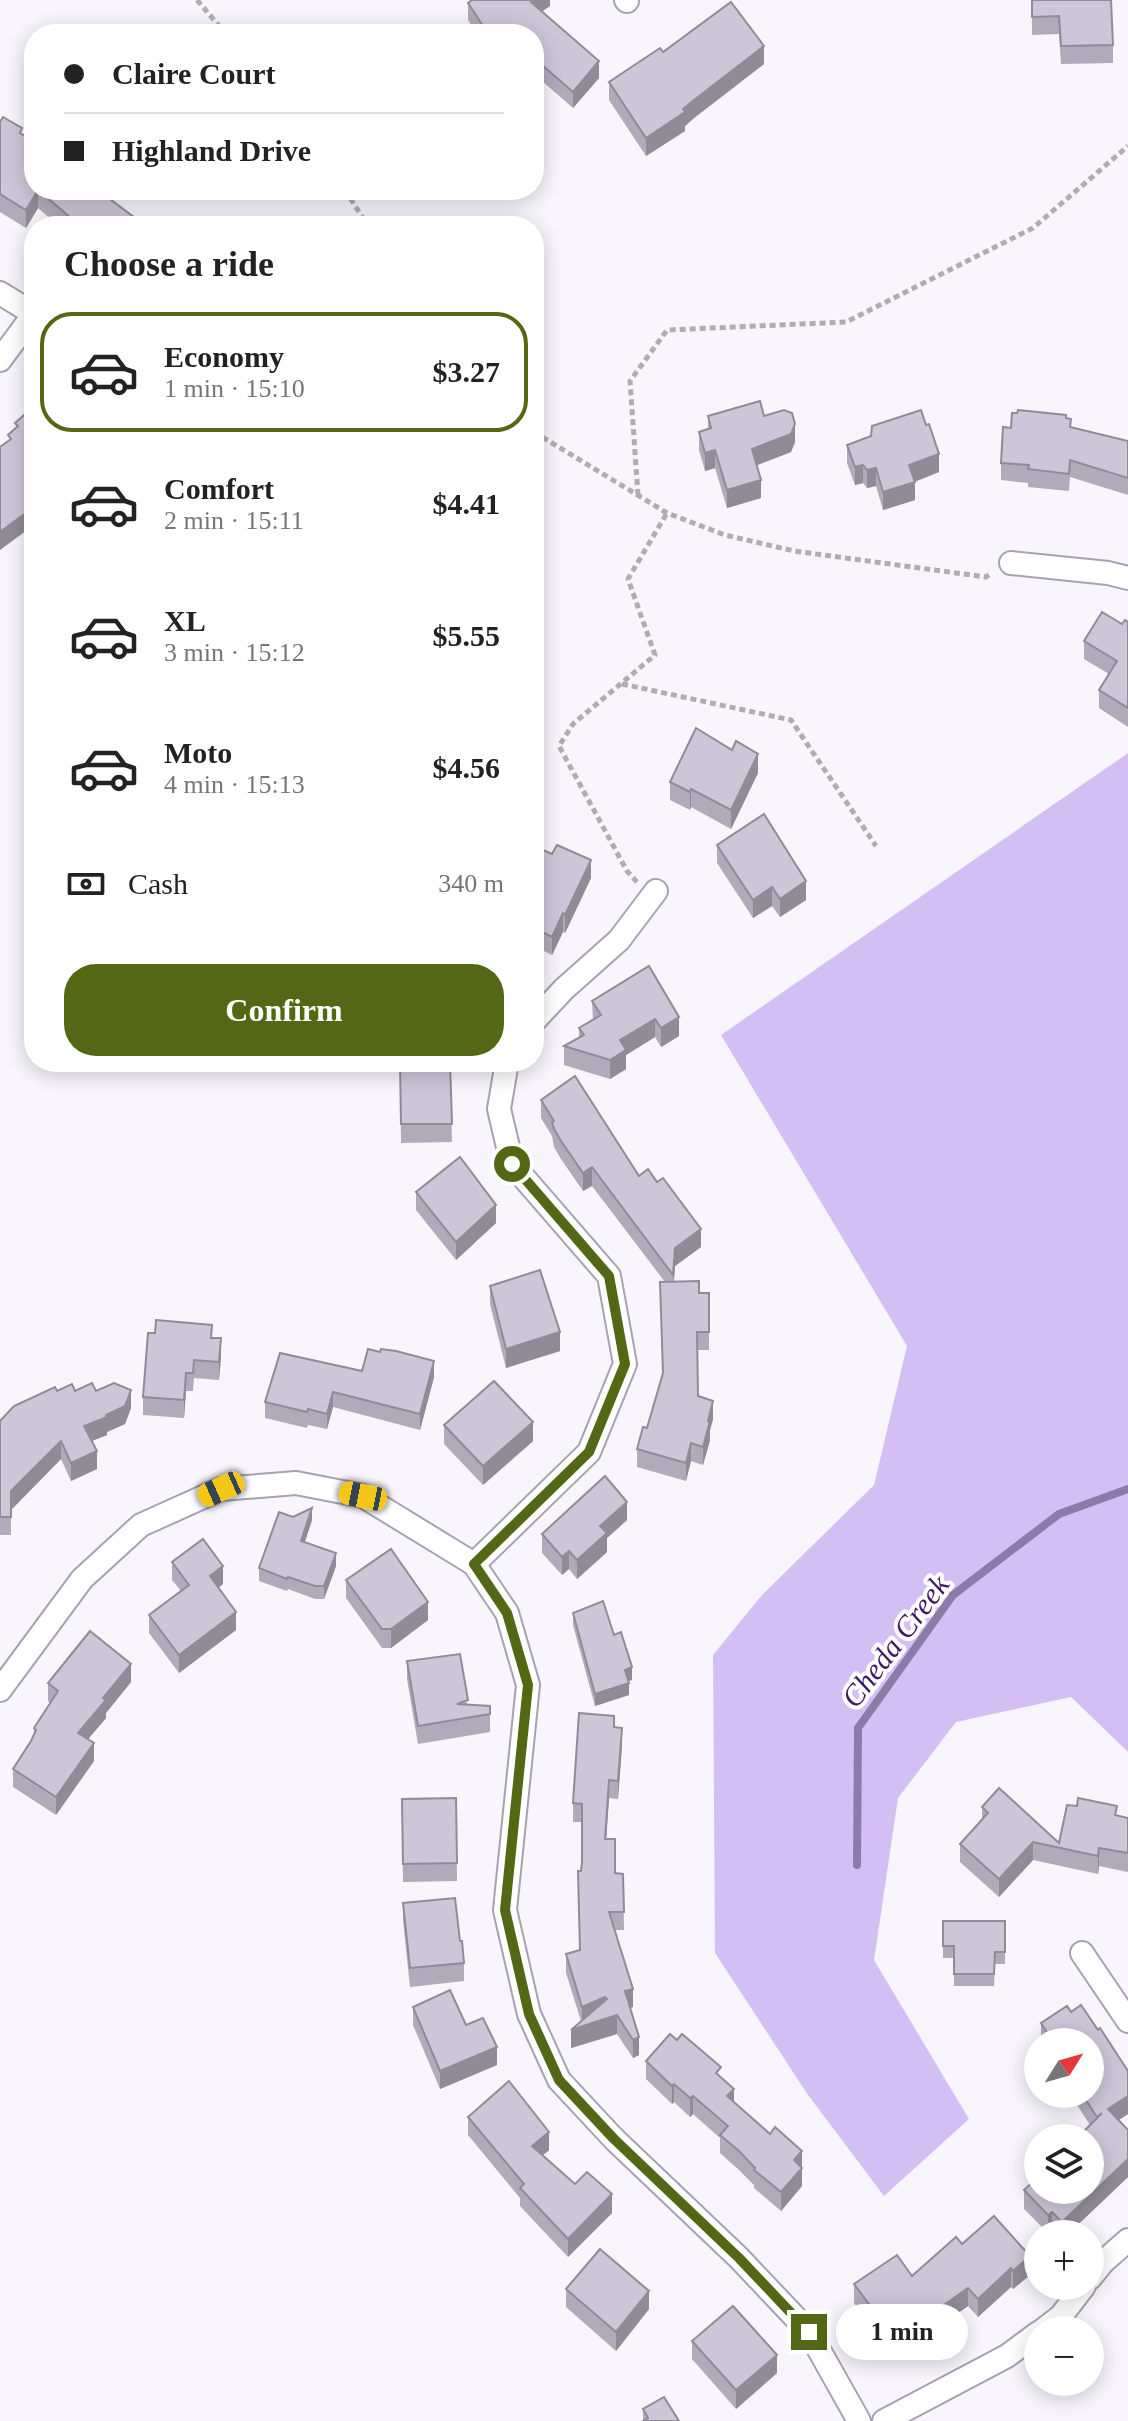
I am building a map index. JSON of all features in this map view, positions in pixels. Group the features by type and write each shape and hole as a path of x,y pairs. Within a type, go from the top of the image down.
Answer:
{"street":[{"path":"0,293 24,308"},
{"path":"0,360 24,328"},
{"path":"1011,563 1108,573 1128,578"},
{"path":"544,1010 619,940 654,894"},
{"path":"474,1564 589,1452 625,1364 609,1276 512,1164 499,1109 505,1072"},
{"path":"0,1690 82,1579 141,1525 221,1489 296,1483 363,1496 474,1564 507,1613 528,1685 505,1910 529,2014 559,2080 614,2139 739,2258 809,2332 859,2421"},
{"path":"1082,1953 1128,2021"},
{"path":"1104,2261 1128,2240"},
{"path":"1061,2316 1073,2300"},
{"path":"884,2421 1007,2356 1024,2344"}],"path":[{"path":"197,0 217,24"},
{"path":"638,495 630,381 667,330 846,322 1033,228 1128,146"},
{"path":"544,438 667,513 725,535 794,551 986,577 1011,563"},
{"path":"654,894 627,871 559,746 573,724 655,655 628,579 667,513"},
{"path":"621,684 791,720 876,846"}],"shaded area":[{"path":"1128,753 1128,1752 1071,1697 956,1722 898,1798 874,1960 969,2119 884,2196 808,2095 715,1953 713,1655 762,1595 874,1485 907,1346 721,1035"}],"building":[{"path":"472,0 534,0 531,2 599,61 573,92 544,67 544,24 482,24 468,3"},
{"path":"1032,0 1111,0 1113,45 1061,46 1059,16 1032,17"},
{"path":"731,2 764,46 683,109 685,112 646,138 609,82 660,48 663,52"},
{"path":"3,117 22,128 24,200 32,200 26,210 0,194 0,122"},
{"path":"50,200 111,200 132,216 69,216"},
{"path":"760,401 764,416 784,410 792,413 795,424 791,434 752,449 761,480 727,490 715,450 705,453 699,432 711,428 708,416"},
{"path":"921,410 939,454 909,465 915,482 883,492 876,468 867,470 863,465 855,467 847,445 871,436 872,426"},
{"path":"1018,410 1066,415 1071,419 1070,427 1128,441 1128,478 1070,460 1069,474 1028,469 1029,465 1001,463 1003,427 1011,428 1012,413"},
{"path":"24,415 24,514 0,532 0,447 11,439 8,435 18,426 15,423"},
{"path":"1102,612 1122,624 1125,620 1128,622 1128,708 1099,690 1117,661 1084,641"},
{"path":"696,728 732,750 736,741 758,754 731,810 670,782"},
{"path":"764,814 806,881 780,899 772,887 753,900 717,845"},
{"path":"557,845 591,860 552,937 544,933 544,850 552,854"},
{"path":"649,966 679,1017 661,1028 655,1019 620,1040 626,1050 610,1060 564,1046 584,1035 579,1028 601,1015 592,1001"},
{"path":"400,1072 450,1072 452,1124 401,1124"},
{"path":"575,1076 639,1176 648,1169 657,1182 663,1178 701,1229 675,1248 673,1275 592,1167 583,1173 554,1129 554,1121 541,1100"},
{"path":"460,1157 496,1205 456,1242 416,1192"},
{"path":"540,1270 560,1332 506,1349 490,1286"},
{"path":"699,1281 699,1293 709,1293 709,1332 697,1332 698,1396 713,1401 703,1447 691,1443 686,1463 637,1449 643,1427 647,1428 663,1373 660,1282"},
{"path":"156,1320 212,1325 211,1338 221,1338 219,1362 194,1360 193,1373 186,1373 184,1400 143,1397 148,1333 155,1333"},
{"path":"368,1349 396,1351 434,1361 420,1414 333,1392 327,1414 265,1402 280,1353 362,1371"},
{"path":"494,1381 533,1422 483,1466 444,1425"},
{"path":"92,1383 96,1391 114,1383 131,1390 125,1406 84,1426 97,1451 71,1463 61,1441 11,1491 11,1517 0,1517 0,1421 14,1406 55,1387 57,1391 72,1384 75,1391"},
{"path":"605,1476 627,1502 600,1526 607,1533 577,1560 569,1551 562,1557 542,1534"},
{"path":"312,1508 301,1541 336,1553 324,1586 287,1579 259,1568 279,1512 293,1517"},
{"path":"203,1539 223,1566 210,1576 236,1612 179,1655 149,1615 189,1585 172,1562"},
{"path":"391,1549 428,1602 391,1629 382,1629 346,1580"},
{"path":"603,1601 614,1635 621,1632 632,1667 625,1670 629,1683 595,1694 573,1613"},
{"path":"90,1631 131,1664 78,1733 94,1743 56,1797 13,1769 58,1691 48,1683"},
{"path":"460,1654 468,1700 457,1704 490,1706 490,1714 418,1726 407,1661"},
{"path":"579,1713 614,1716 614,1727 622,1728 618,1781 609,1780 605,1839 615,1839 615,1873 623,1874 624,1912 609,1912 633,1989 625,1991 639,2037 633,2040 617,2015 571,2030 607,1999 605,1997 582,2007 566,1954 580,1950 578,1871 581,1871 582,1862 582,1804 573,1803"},
{"path":"999,1788 1059,1843 1067,1805 1077,1806 1078,1798 1117,1806 1115,1815 1128,1818 1128,1853 1099,1848 1098,1856 1033,1842 999,1879 960,1844 988,1813 982,1807"},
{"path":"456,1798 457,1863 403,1864 402,1799"},
{"path":"455,1898 464,1963 410,1968 403,1903"},
{"path":"943,1921 1005,1921 1005,1952 995,1952 994,1974 954,1974 954,1946 943,1946"},
{"path":"450,1990 466,2025 483,2018 497,2047 440,2071 413,2007"},
{"path":"1081,2005 1097,2028 1044,2028 1041,2023 1067,2006 1071,2012"},
{"path":"670,2034 677,2040 682,2034 721,2067 716,2073 734,2089 727,2096 770,2134 775,2127 802,2151 794,2160 802,2168 781,2192 720,2135 728,2126 693,2096 690,2098 674,2084 672,2086 646,2061"},
{"path":"1104,2034 1128,2071 1128,2096 1108,2109 1128,2130 1128,2159 1104,2182 1104,2124 1091,2124 1102,2113 1097,2117 1091,2108 1104,2108"},
{"path":"509,2081 549,2132 532,2146 575,2184 587,2172 612,2194 568,2239 520,2188 524,2184 468,2117"},
{"path":"1037,2204 1081,2204 1064,2220 1052,2212 1048,2215"},
{"path":"994,2216 1024,2249 1024,2261 1013,2271 1011,2268 978,2299 968,2288 895,2339 854,2284 897,2255 912,2276 956,2237 962,2244"},
{"path":"600,2249 649,2291 616,2332 566,2289"},
{"path":"733,2306 777,2355 736,2390 692,2341"},
{"path":"664,2397 679,2421 643,2421 648,2418 643,2409"}],"waterway":[{"name":"Cheda Creek","path":"857,1865 858,1728 953,1595 1059,1514 1128,1489"}],"route":[{"path":"512,1164 609,1276 625,1364 589,1452 474,1564 507,1613 528,1685 505,1910 529,2014 559,2080 614,2139 739,2258 809,2332"}]}
